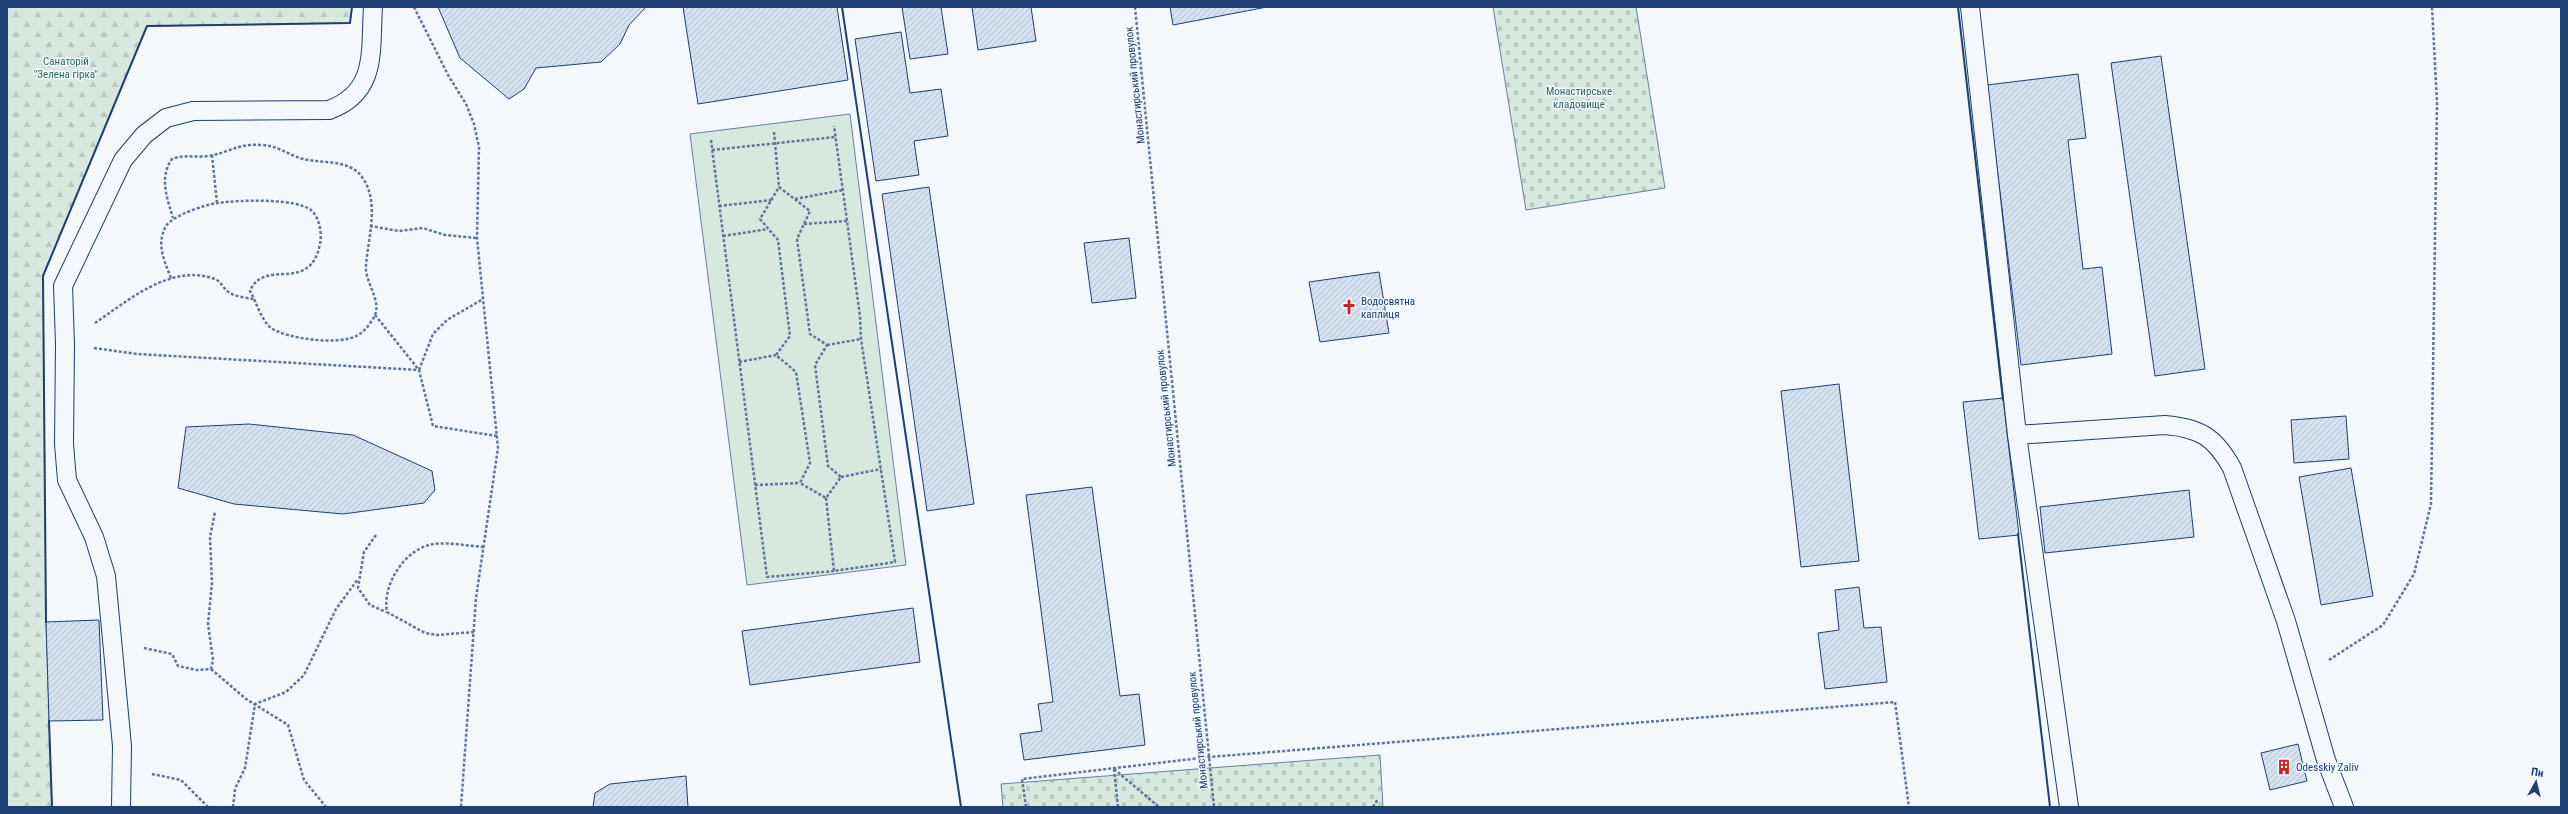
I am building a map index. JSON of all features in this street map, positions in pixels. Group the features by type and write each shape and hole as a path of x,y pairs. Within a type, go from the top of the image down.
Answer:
{"lane":[{"path":"121,807 122,769 106,576 94,537 67,480 64,444 65,344 63,286 123,160 144,135 166,118 193,111 329,110 345,104 357,94 366,80 373,7"},
{"path":"1970,7 2016,435 2069,807"},
{"path":"2016,435 2165,425 2186,427 2206,435 2222,449 2232,468 2286,621 2326,760 2344,807"}],"path":[{"path":"414,7 466,104 474,124 479,147 476,238 497,436 496,470 484,547 474,632 461,807"},
{"name":"Монастирський провулок","path":"1135,7 1214,807"},
{"path":"2302,678 2383,625 2414,574 2431,504 2437,103 2432,7"},
{"path":"711,140 767,577 834,571 896,562 861,340 860,316 834,126"},
{"path":"739,362 776,355 790,336 778,240 760,219 779,188 774,132"},
{"path":"712,150 775,145 835,137"},
{"path":"171,278 161,248 162,236 167,224 173,218 217,203 276,202 300,205 311,210 318,221 321,232 320,244 311,266 301,273 262,277 254,282 250,291 269,327 278,332 314,340 340,340 357,336 369,326 375,315 375,298 365,276 371,198 362,176 352,169 338,164 297,158 281,149 262,145 242,144 212,156 181,156 172,159 168,165 165,186 173,218"},
{"path":"212,156 217,203"},
{"path":"779,188 810,211 797,239 810,334 827,345 861,340"},
{"path":"795,199 843,190"},
{"path":"719,206 772,200"},
{"path":"804,224 847,221"},
{"path":"370,226 398,232 423,228 445,235 476,238"},
{"path":"723,236 768,229"},
{"path":"65,344 128,301 171,278 205,276 217,280 231,293 254,299"},
{"path":"419,370 433,334 447,320 483,299"},
{"path":"375,315 419,370 433,426 497,436"},
{"path":"65,344 137,354 419,370"},
{"path":"827,345 815,365 828,466 841,477"},
{"path":"776,355 796,372 810,463 800,483"},
{"path":"834,571 826,498 841,477 881,469"},
{"path":"755,485 800,483 826,498"},
{"path":"211,669 214,660 208,624 212,583 210,536 215,512"},
{"path":"376,535 364,552 358,579 358,588 365,600 370,605 387,612 425,633 437,635 474,632"},
{"path":"387,612 387,590 393,576 415,551 429,545 442,544 484,547"},
{"path":"255,704 286,692 304,675 336,609 358,579"},
{"path":"112,642 172,654 178,666 197,670 211,669 255,704 288,725 304,780 326,807"},
{"path":"1026,807 1022,779 1209,757 1895,702 1909,807"},
{"path":"233,807 235,789 245,768 255,704"},
{"path":"1114,768 1118,807"},
{"path":"1114,768 1159,807"},
{"path":"122,769 168,776 181,780 208,807"},
{"path":"1373,807 1378,800"}],"green space":[{"name":"Санаторій \"Зелена гірка\"","path":"7,7 352,7 350,23 147,26 43,276 46,622 52,807 7,807"},
{"name":"Монастирське кладовище","path":"1493,7 1636,7 1665,188 1526,210"},
{"path":"850,114 906,565 747,585 690,134"},
{"path":"1380,755 1383,807 1003,807 1001,784"}],"building":[{"path":"438,7 646,7 629,25 620,44 601,62 536,68 524,89 509,99 460,58"},
{"path":"683,7 837,7 848,80 698,104"},
{"path":"902,7 941,7 948,54 910,59"},
{"path":"972,7 1031,7 1036,41 978,50"},
{"path":"1170,7 1267,7 1173,25"},
{"path":"901,32 910,93 941,89 948,136 914,141 919,175 876,181 855,39"},
{"path":"2161,56 2205,369 2155,376 2111,63"},
{"path":"2078,74 2086,138 2068,140 2083,269 2102,267 2112,354 2021,365 1987,85"},
{"path":"929,187 974,504 927,511 882,194"},
{"path":"1129,238 1136,298 1092,303 1084,243"},
{"name":"Водосвятна каплиця","path":"1379,272 1389,333 1320,342 1309,282"},
{"path":"1839,384 1859,561 1801,567 1781,391"},
{"path":"2003,398 2019,535 1979,539 1963,402"},
{"path":"2346,416 2349,459 2294,463 2291,420"},
{"path":"249,424 353,435 432,471 435,490 424,503 343,514 234,504 178,488 186,427"},
{"path":"2351,468 2373,596 2321,605 2299,477"},
{"path":"1092,487 1120,696 1139,694 1145,745 1024,760 1020,734 1042,731 1038,704 1053,702 1026,495"},
{"path":"2189,490 2194,537 2045,553 2040,507"},
{"path":"1859,587 1864,628 1881,627 1887,682 1825,689 1818,633 1839,630 1835,590"},
{"path":"913,608 920,662 750,685 742,631"},
{"path":"99,620 103,720 49,721 46,622"},
{"name":"Odesskiy Zaliv","path":"2298,744 2307,781 2270,790 2261,753"},
{"path":"686,776 688,807 593,807 595,793 610,784"}],"wall":[{"path":"46,622 43,276 147,26 350,23 352,7"},
{"path":"842,7 961,807"},
{"path":"1958,7 2003,400"},
{"path":"2018,534 2050,807"},
{"path":"49,721 52,807"}],"place":[{"name":"Водосвятна каплиця","path":"1349,307"},
{"name":"Odesskiy Zaliv","path":"2284,767"}]}
